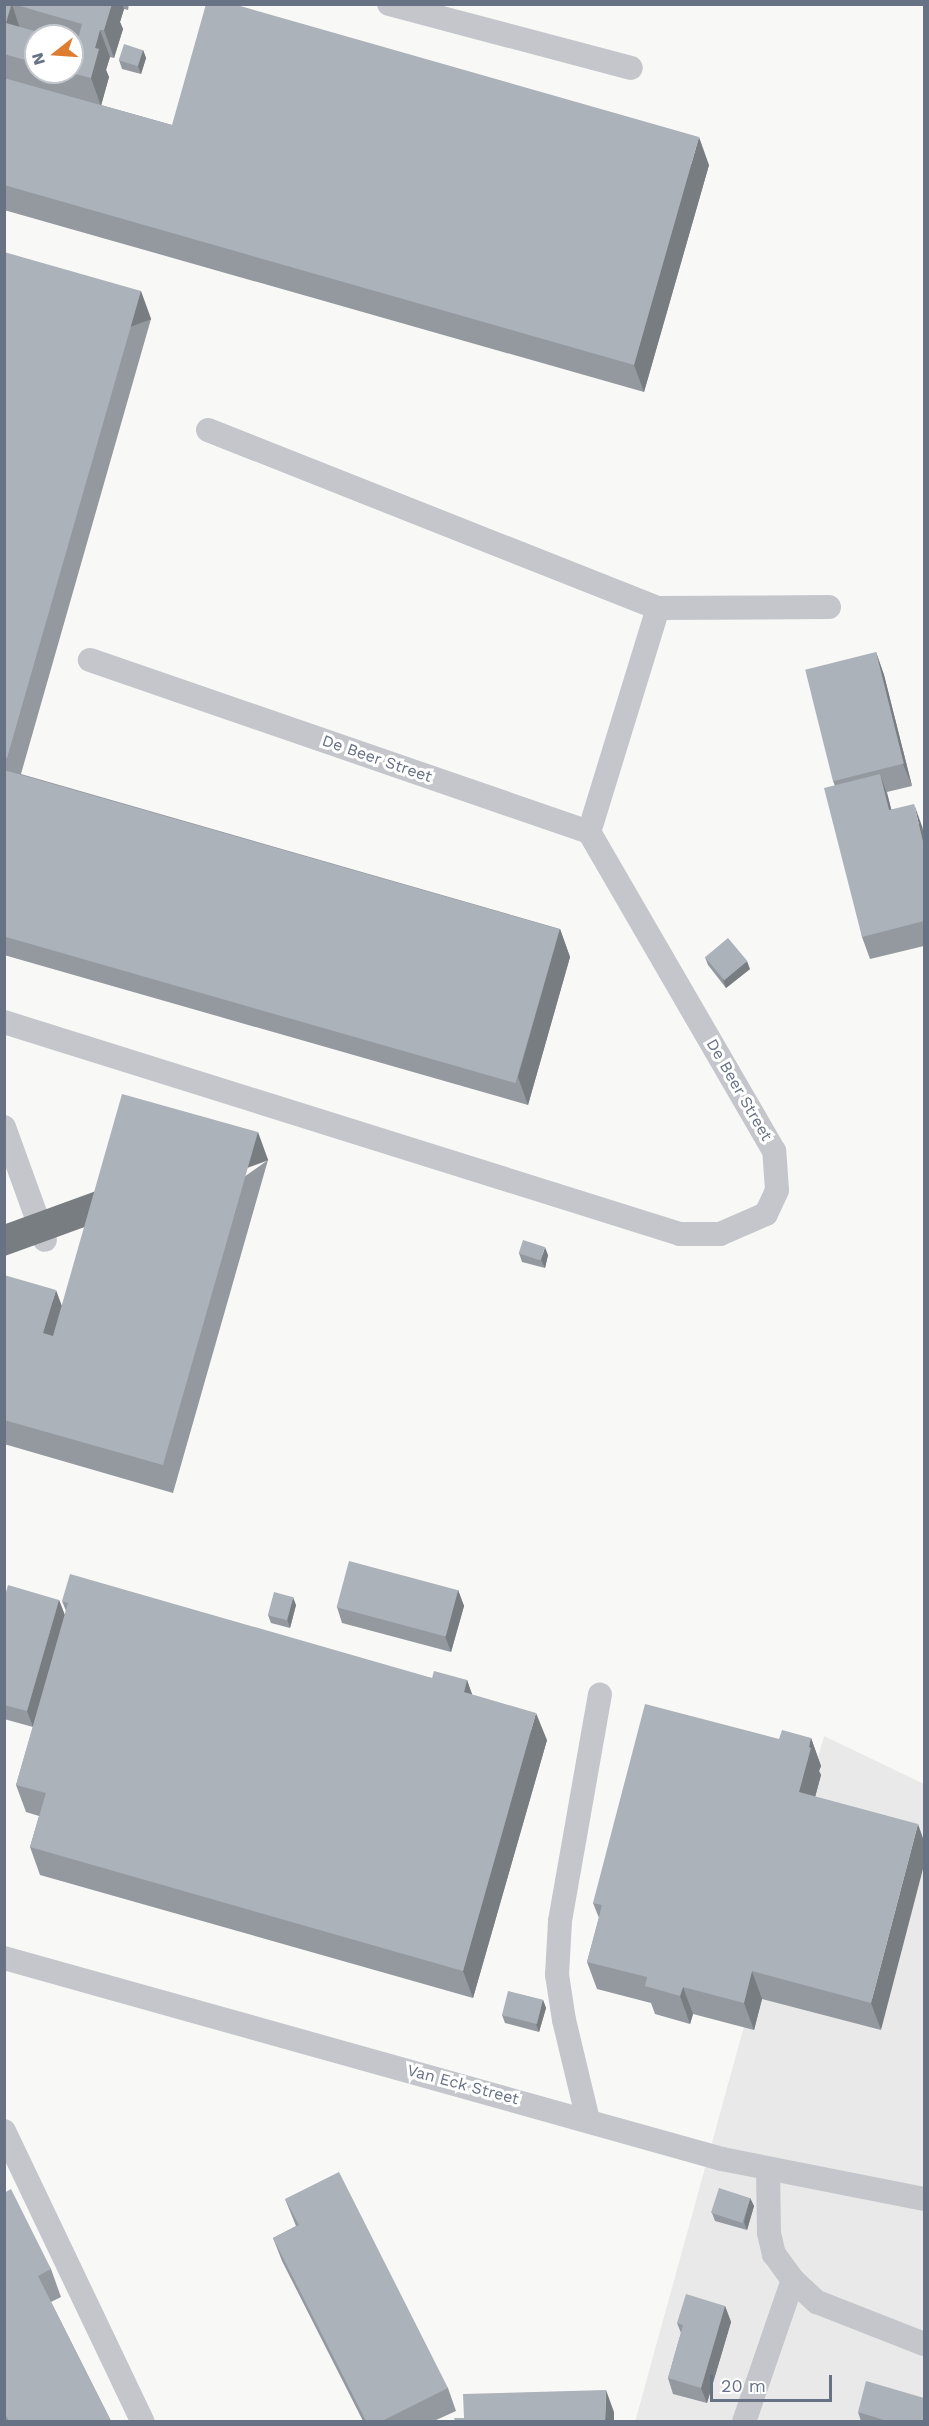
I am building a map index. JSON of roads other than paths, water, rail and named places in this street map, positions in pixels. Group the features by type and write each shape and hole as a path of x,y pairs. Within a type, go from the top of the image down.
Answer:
{"lane":[{"path":"389,4 631,68"},
{"path":"208,430 658,608 829,607"},
{"path":"589,832 658,608"},
{"name":"De Beer Street","path":"4,1022 680,1234 720,1234 766,1215 777,1190 774,1151 589,832 90,660"},
{"path":"4,1127 45,1240"},
{"path":"588,2120 564,2020 557,1975 560,1921 600,1694"},
{"name":"Van Eck Street","path":"4,1958 722,2159 924,2199"},
{"path":"4,2131 143,2421"},
{"path":"768,2169 769,2233 774,2254 793,2280 817,2302 924,2344"},
{"path":"744,2421 793,2280"}]}
